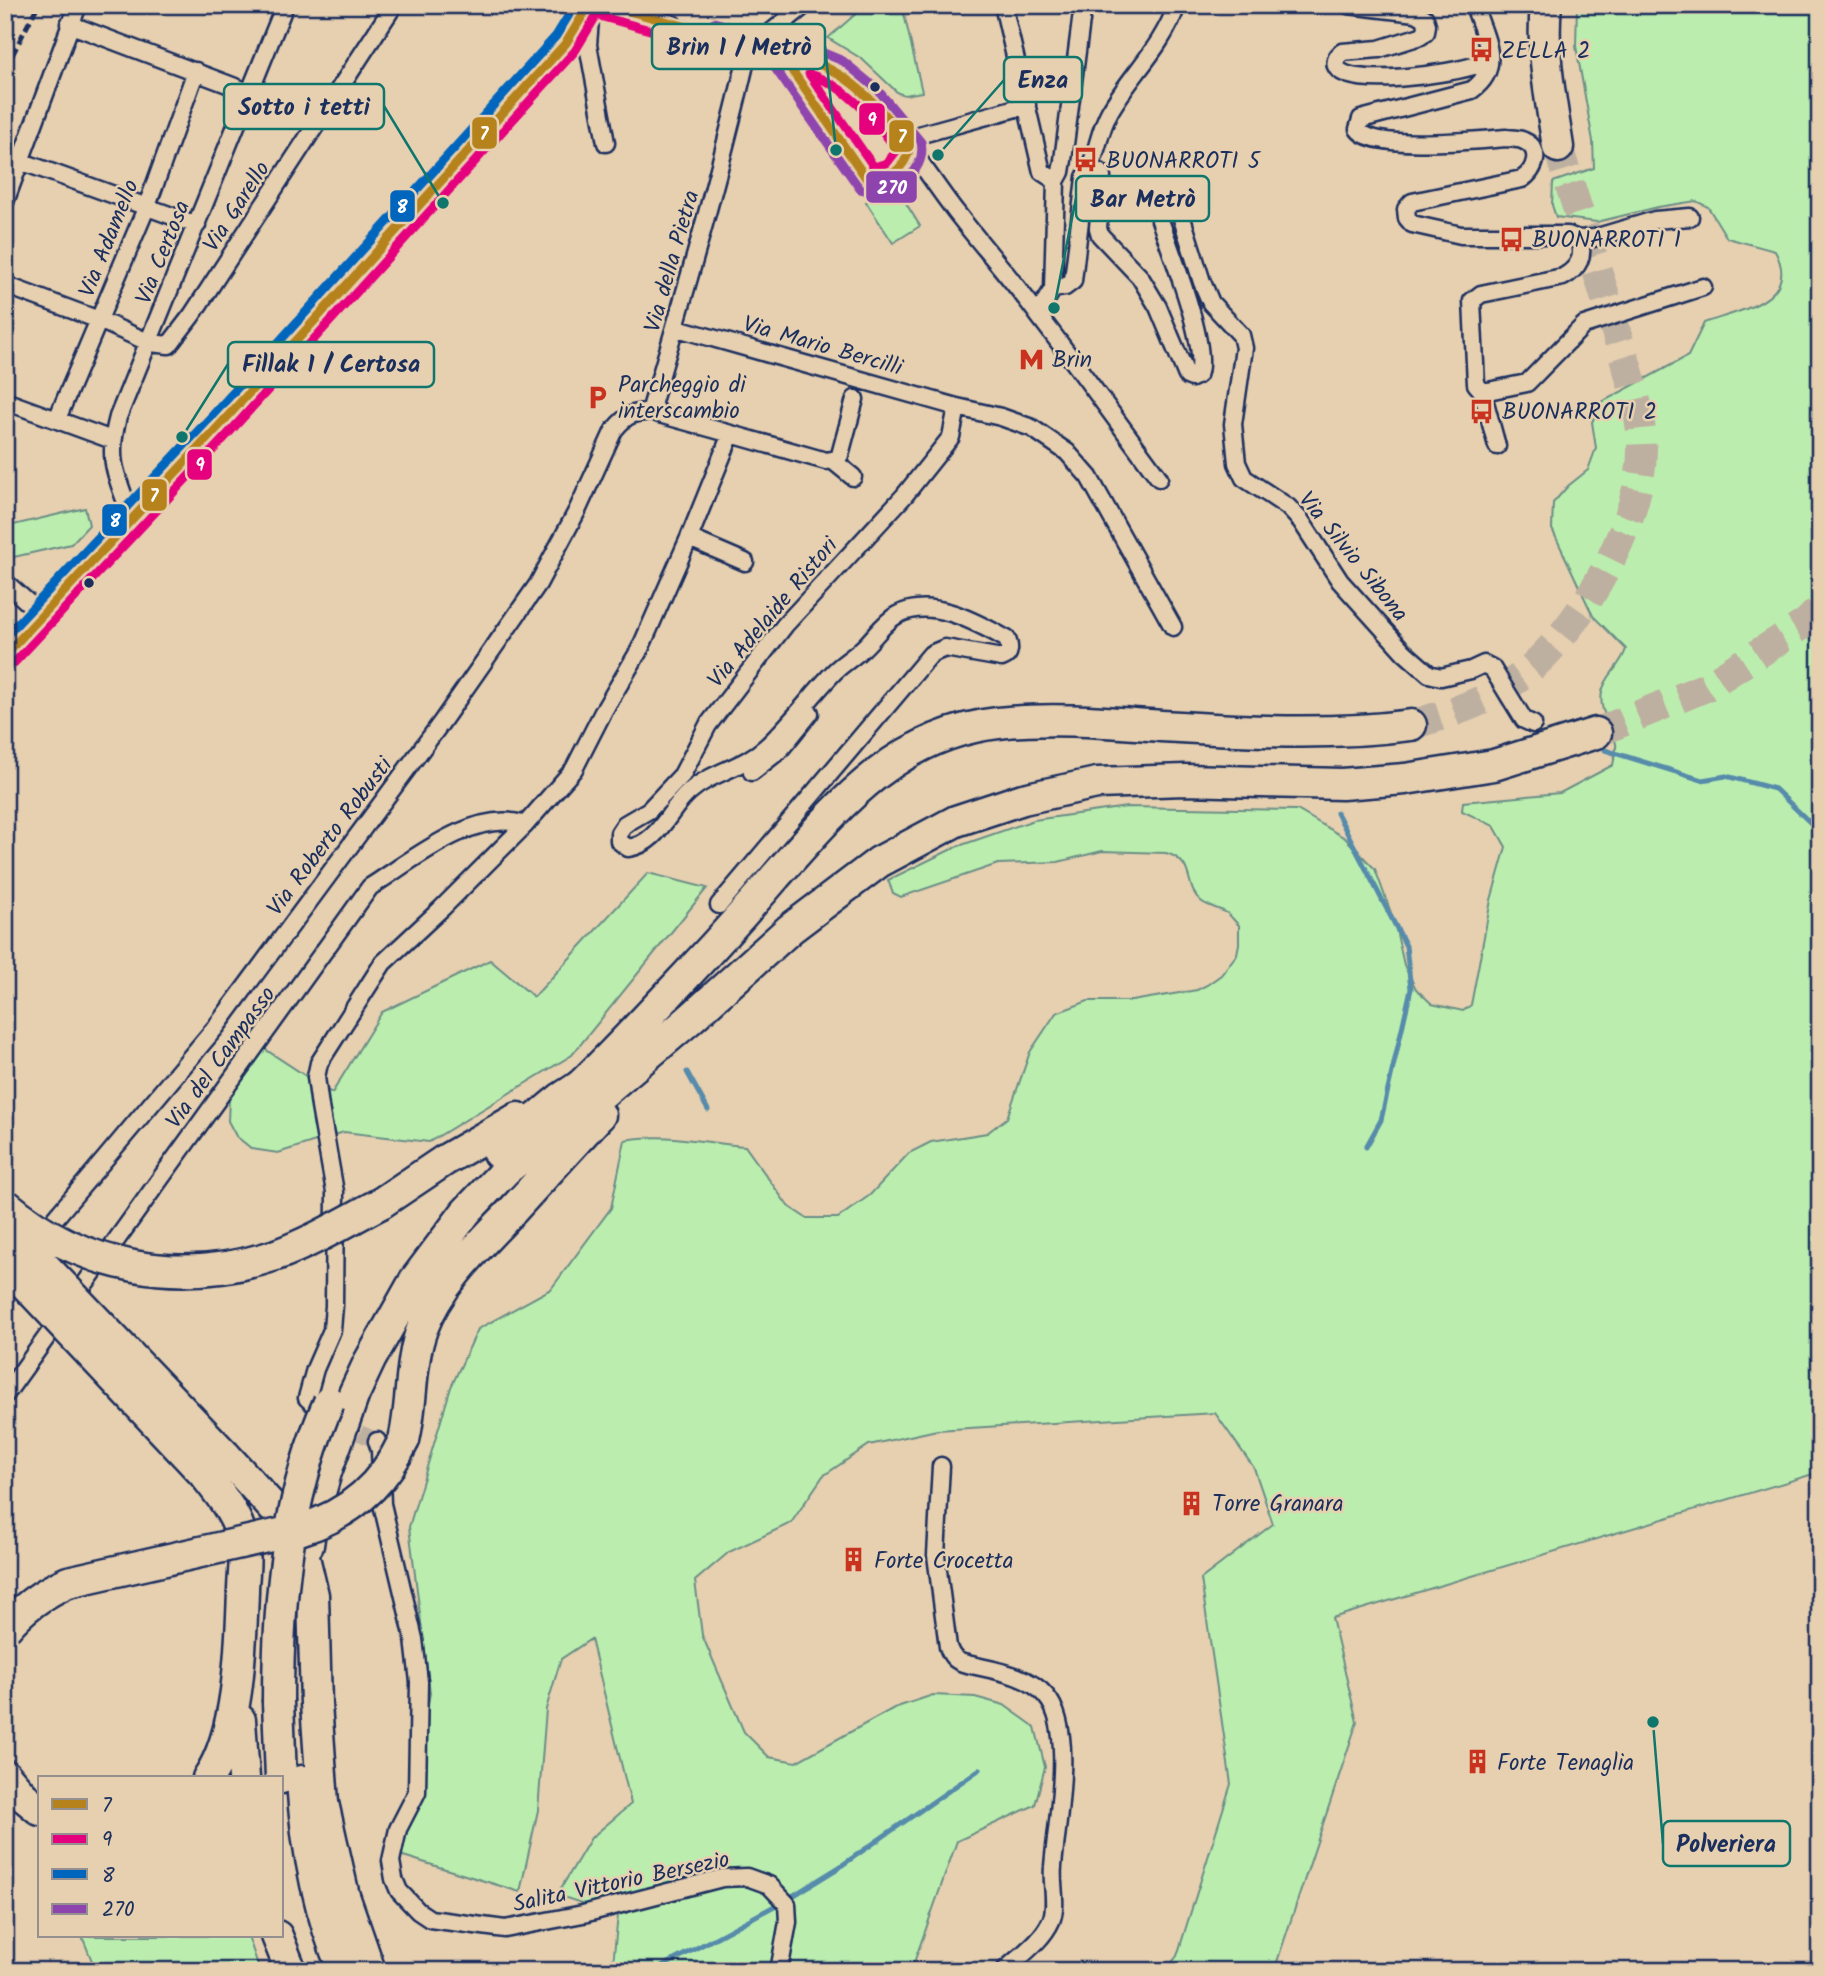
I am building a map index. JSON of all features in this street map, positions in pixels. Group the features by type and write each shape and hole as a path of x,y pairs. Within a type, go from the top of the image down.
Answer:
{"highway":[{"path":"1546,5 1546,63 1558,147"},
{"path":"5,1204 40,1230 88,1254 136,1268 181,1272 232,1266 277,1254 309,1240 381,1203 445,1160 579,1086 677,986 826,818 858,787 922,745 961,730 996,723 1036,720 1293,732 1362,731 1411,724"},
{"path":"344,1971 329,1938 314,1874 304,1810 299,1723 299,1641 312,1524 326,1472 354,1394 386,1328 437,1248 466,1212 506,1170 572,1119 689,1020 790,929 879,862 956,821 1023,799 1097,783 1185,780 1342,784 1405,779 1494,765 1596,733"},
{"path":"5,1629 39,1597 68,1582 302,1529 334,1517 376,1485 387,1471 391,1440 410,1416 415,1353 434,1304 452,1278 489,1235 689,1020"},
{"path":"281,1776 278,1702 280,1612 292,1518 306,1466 355,1345 424,1234 493,1157 559,1099"},
{"path":"5,1225 215,1464 225,1502 244,1548 237,1674 227,1738 211,1775"},
{"path":"5,1263 215,1464 276,1511 303,1553 313,1595 316,1704 323,1803 344,1896 370,1971"},
{"path":"237,1674 244,1776"},
{"path":"5,1775 38,1808"},
{"path":"284,1810 315,1946 325,1971"},
{"path":"278,1938 291,1971"}],"main road":[{"path":"5,655 219,426 566,43 590,5"}],"street":[{"path":"5,202 78,5"},
{"name":"Via Certosa","path":"132,518 113,470 112,440 118,417 285,5"},
{"path":"590,5 588,45 606,143"},
{"path":"606,5 673,24"},
{"path":"754,46 805,5"},
{"path":"1003,5 1042,172 1056,181"},
{"path":"1038,313 1053,289 1056,181 1063,160 1083,5"},
{"path":"1053,289 1065,287 1073,281 1085,177 1091,170 1095,146 1103,125 1117,101 1166,34 1177,5"},
{"path":"1348,5 1416,13 1425,18 1427,25 1426,32 1421,36 1380,49 1342,52 1336,62 1342,73 1376,79 1419,76 1472,66 1481,63 1489,55"},
{"path":"1474,5 1491,66 1487,77 1472,90 1361,119 1358,129 1365,136 1393,143 1506,138 1523,140 1531,147 1536,160 1533,170 1527,176 1412,202 1406,209 1406,218 1420,227 1461,234 1573,236 1581,245 1579,262 1571,273 1482,294 1472,301 1476,384 1482,391 1497,446"},
{"name":"Via Garello","path":"150,343 169,345 192,315 390,6"},
{"path":"69,24 251,93"},
{"path":"736,41 832,68 846,77 904,139 955,211 1038,313 1158,478"},
{"name":"Via della Pietra","path":"653,409 714,191 746,60 754,46"},
{"name":"Via Adamello","path":"57,419 147,206 197,71"},
{"path":"904,139 1027,105"},
{"path":"20,161 197,225"},
{"name":"Via Silvio Sibona","path":"1091,170 1100,172 1102,177 1098,228 1100,235 1140,277 1158,307 1187,376 1192,378 1198,375 1202,361 1192,316 1160,220 1164,209 1175,207 1180,212 1211,303 1241,335 1244,348 1233,424 1237,463 1244,478 1288,507 1340,581 1404,652 1429,674 1441,677 1484,664 1492,668 1524,720 1533,724"},
{"path":"1578,239 1594,238 1655,220 1690,217"},
{"path":"5,285 99,320 150,343"},
{"path":"1482,391 1527,383 1584,325 1703,287"},
{"name":"Via Mario Bercilli","path":"677,328 957,407"},
{"path":"653,409 659,414 826,461 840,455 855,399"},
{"path":"5,401 112,440"},
{"path":"957,407 1001,417 1032,428 1067,453 1089,477 1173,627"},
{"name":"Via Adelaide Ristori","path":"863,649 837,669 766,747 745,763 698,784 686,794 649,840 628,848 619,841 618,833 625,824 649,810 681,775 708,725 785,625 904,496 951,437 957,407"},
{"name":"Via Roberto Robusti","path":"5,1277 216,1027 441,723 538,584 577,511 614,430 634,412 653,409"},
{"path":"330,1411 307,1398 315,1369 332,1330 334,1306 335,1192 316,1077 319,1063 383,963 526,825 574,769 640,649 731,434"},
{"path":"832,460 853,477"},
{"path":"689,538 746,562"},
{"path":"5,582 42,615"},
{"name":"Via Adelaide Ristori","path":"719,905 931,654 945,648 1002,658 1006,657 1010,645 1007,639 946,611 905,612 894,617 863,649 780,750 752,772"},
{"name":"Via del Campasso","path":"5,1395 370,887 457,832 506,821 526,825"},
{"name":"Salita Vittorio Bersezio","path":"391,1440 380,1450 382,1504 414,1639 419,1682 417,1792 398,1829 391,1861 399,1891 418,1911 430,1919 505,1929 583,1914 722,1878 747,1877 769,1885 787,1905 788,1922 779,1971"},
{"path":"941,1466 936,1555 951,1655 963,1663 1034,1684 1052,1703 1061,1732 1060,1805 1052,1872 1052,1920 1032,1946 1004,1971"}],"green space":[{"path":"866,5 902,5 922,92 905,95 898,93 862,59 828,38"},
{"path":"1577,5 1820,5 1820,1472 1332,1618 1357,1722 1274,1971 1165,1971 1177,1956 1231,1784 1201,1579 1273,1524 1254,1468 1215,1413 937,1430 869,1445 823,1476 791,1523 729,1552 695,1581 702,1635 744,1732 769,1757 796,1762 894,1708 933,1695 975,1697 1004,1705 1035,1727 1045,1767 1035,1805 957,1841 911,1971 606,1971 613,1964 618,1915 557,1895 591,1838 631,1804 591,1639 561,1659 546,1709 538,1810 520,1892 400,1855 430,1693 409,1527 451,1387 478,1329 551,1289 611,1208 625,1140 656,1137 745,1146 788,1206 806,1218 838,1218 870,1195 909,1153 931,1142 987,1133 1007,1118 1030,1052 1056,1013 1088,1001 1132,1001 1197,990 1221,975 1237,954 1239,925 1227,913 1201,901 1192,889 1182,862 1166,853 1102,851 1058,862 998,864 901,897 893,893 888,880 956,847 1034,820 1127,807 1297,810 1345,838 1375,869 1394,921 1404,965 1416,989 1432,1004 1463,1011 1471,1005 1491,900 1506,847 1494,826 1462,811 1463,802 1560,793 1613,765 1616,752 1616,744 1601,699 1606,681 1621,661 1626,649 1593,616 1552,529 1553,503 1588,470 1596,448 1592,422 1602,402 1688,356 1704,323 1762,301 1773,293 1780,282 1781,268 1775,251 1727,238 1708,207 1696,201 1597,222 1556,217 1552,205 1553,182 1594,168 1593,141 1576,46"},
{"path":"894,184 920,226 893,243 866,202"},
{"path":"85,508 89,525 71,544 5,559 5,527"},
{"path":"648,873 707,888 572,1055 429,1142 344,1132 278,1153 252,1149 236,1136 228,1121 229,1099 263,1048 332,1093 382,1012 490,960 534,997"},
{"path":"83,1938 249,1938 260,1971 96,1971"}],"waterway":[{"path":"1605,750 1702,780 1726,776 1775,789 1820,832"},
{"path":"1337,813 1406,946 1411,989 1381,1120 1366,1147"},
{"path":"687,1072 708,1110"},
{"path":"654,1971 791,1897 838,1868 980,1769"}],"tunnel":[{"path":"673,24 736,41"},
{"path":"1411,725 1464,708 1489,696 1513,682 1536,663 1581,609 1601,577 1631,510 1639,478 1642,448 1635,398 1558,147"},
{"path":"1596,733 1706,687 1806,623 1820,609"},
{"path":"338,1423 377,1441"}],"railway":[{"path":"5,69 38,5"}],"transit line":[{"name":"8","path":"5,637 210,418 556,36 575,5"},
{"name":"7","path":"5,655 219,426 566,43 589,5"},
{"name":"7","path":"607,5 810,61 826,67 866,96 910,147 900,168 881,179 866,178 780,53"},
{"name":"9","path":"14,663 228,434 575,51 599,11"},
{"name":"9","path":"603,17 772,64"},
{"name":"270","path":"655,31 772,64 860,189 871,191 893,187 912,174 922,154 921,142 877,89 843,61 814,49 714,22"},
{"name":"9","path":"809,74 835,86 869,115 897,150 887,163 874,167 809,74"}],"place":[{"name":"ZELLA 2","path":"1481,50"},
{"name":"Brin 1 / Metrò","path":"836,150"},
{"name":"Enza","path":"938,155"},
{"name":"BUONARROTI 5","path":"1086,160"},
{"name":"Sotto i tetti","path":"443,203"},
{"name":"BUONARROTI 1","path":"1512,239"},
{"name":"Bar Metrò","path":"1054,308"},
{"name":"Brin","path":"1032,359"},
{"name":"Parcheggio di interscambio","path":"598,397"},
{"name":"BUONARROTI 2","path":"1482,411"},
{"name":"Fillak 1 / Certosa","path":"182,437"},
{"name":"Torre Granara","path":"1192,1503"},
{"name":"Forte Crocetta","path":"854,1560"},
{"name":"Polveriera","path":"1653,1722"},
{"name":"Forte Tenaglia","path":"1477,1762"}]}
